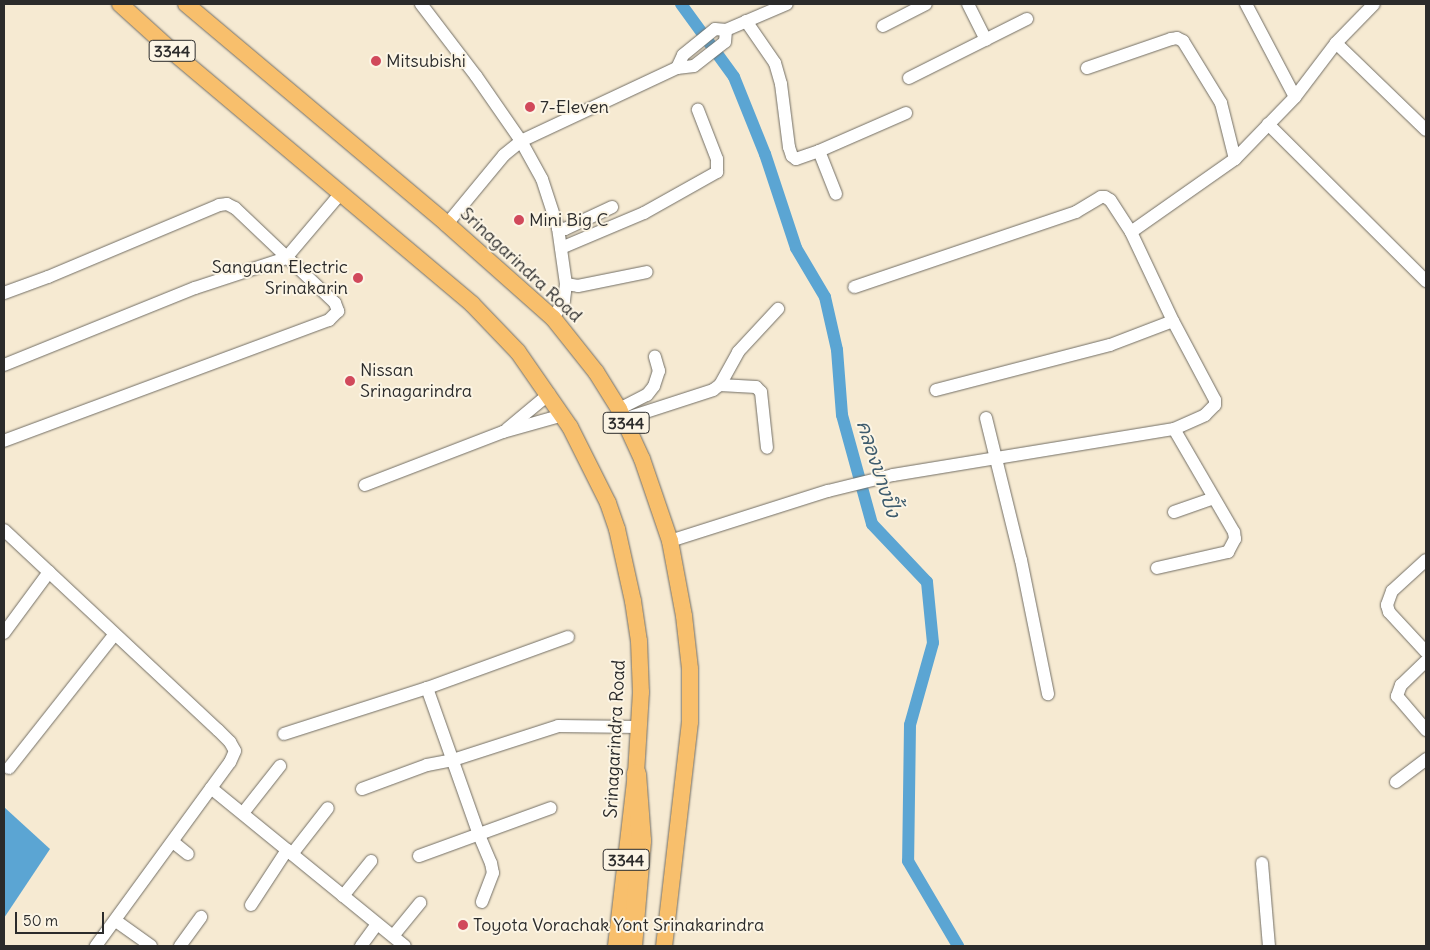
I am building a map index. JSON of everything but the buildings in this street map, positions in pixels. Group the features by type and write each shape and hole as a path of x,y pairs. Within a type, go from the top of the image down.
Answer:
{"highway":[{"path":"632,946 641,840 636,773"}],"main road":[{"name":"Srinagarindra Road","path":"120,4 174,53 493,324 518,352 563,415 608,503 625,559 639,641 639,727 636,773 616,946"},
{"name":"Srinagarindra Road","path":"136,4 226,96"},
{"name":"Srinagarindra Road","path":"186,4 447,224 553,318 584,356 621,414 642,459 670,541 684,616 690,669 690,722 664,946"},
{"name":"Srinagarindra Road","path":"197,4 256,62"}],"street":[{"path":"421,4 476,76 520,141 542,179 558,228 566,284 564,301 553,318"},
{"path":"677,68 683,55 746,21 787,4"},
{"path":"884,26 926,4"},
{"path":"968,4 986,40"},
{"path":"1246,4 1295,97"},
{"path":"1131,232 1235,159 1295,97 1336,43 1374,4"},
{"path":"909,78 1028,19"},
{"path":"746,21 776,63 792,156 796,159 819,152 906,114"},
{"path":"447,224 504,155 520,141 677,68 694,66 722,34"},
{"path":"1087,68 1170,39 1177,38 1183,41 1221,103 1235,159"},
{"path":"1336,43 1426,130"},
{"path":"561,248 644,213 717,172 717,159 698,110"},
{"path":"1268,124 1426,281"},
{"path":"819,152 836,194"},
{"path":"4,365 195,288 286,258 341,193"},
{"path":"670,541 828,491 893,475 1174,429 1212,410 1215,400 1173,321 1131,232 1110,200 1101,197 1076,212 854,287"},
{"path":"4,292 56,273 219,205 227,204 235,208 335,303 338,311 336,316 329,320 4,441"},
{"path":"558,228 565,229 612,207"},
{"path":"566,284 578,286 647,272"},
{"path":"720,385 738,352 778,309"},
{"path":"936,390 1110,345 1173,321"},
{"path":"621,414 647,395 654,386 659,371 655,357"},
{"path":"621,414 696,396 720,385 756,387 761,392 767,448"},
{"path":"503,432 549,394"},
{"path":"365,485 503,432 563,415"},
{"path":"986,418 1021,560 1048,694"},
{"path":"1157,568 1228,552 1233,547 1234,532 1174,429"},
{"path":"1174,512 1214,498"},
{"path":"4,530 230,742 235,751 230,762 96,946"},
{"path":"1426,560 1392,591 1387,605 1388,612 1426,652"},
{"path":"4,633 49,572"},
{"path":"9,768 114,635"},
{"path":"284,734 427,688 568,637"},
{"path":"1426,661 1401,684 1397,696 1426,730"},
{"path":"427,688 479,835 491,863 493,873 482,902"},
{"path":"362,789 427,766 454,760 558,726 639,727"},
{"path":"1396,782 1426,759"},
{"path":"243,813 280,766"},
{"path":"211,788 405,946"},
{"path":"251,905 289,852 328,808"},
{"path":"420,856 551,808"},
{"path":"172,842 188,854"},
{"path":"343,896 371,861"},
{"path":"1262,863 1269,946"},
{"path":"393,936 420,903"},
{"path":"180,946 201,917"},
{"path":"116,921 151,946"},
{"path":"361,946 377,924"}],"water":[{"path":"4,807 50,849 4,918"}],"waterway":[{"name":"คลองบางปิ้ง","path":"681,4 734,77 765,154 796,248 825,297 837,350 842,415 872,524 927,582 933,643 910,725 908,861 958,946"}],"place":[{"name":"Mitsubishi","path":"376,61"},
{"name":"7-Eleven","path":"530,107"},
{"name":"Mini Big C","path":"519,220"},
{"name":"Sanguan Electric Srinakarin","path":"358,278"},
{"name":"Nissan Srinagarindra","path":"350,381"},
{"name":"Toyota Vorachak Yont Srinakarindra","path":"463,925"}]}
